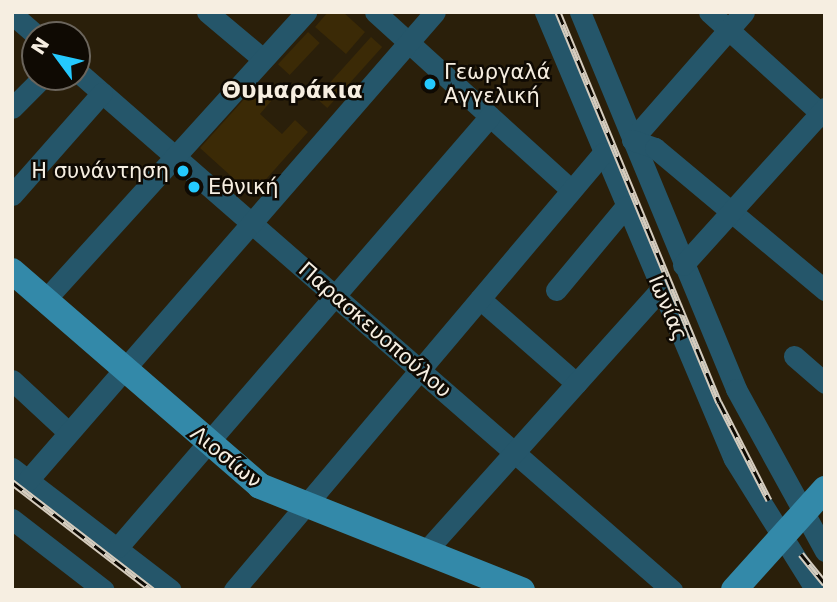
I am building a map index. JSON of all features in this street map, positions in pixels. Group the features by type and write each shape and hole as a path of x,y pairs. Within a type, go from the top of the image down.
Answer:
{"main road":[{"name":"Λιοσίων","path":"12,271 207,444 260,486 305,507 522,590"},
{"path":"734,590 825,489"}],"street":[{"path":"207,12 263,59"},
{"path":"45,300 306,12"},
{"path":"375,12 571,190"},
{"path":"171,590 20,474 68,432 249,220 435,12"},
{"name":"Ιωνίας","path":"545,12 660,290 734,459 780,539 816,590"},
{"name":"Ιωνίας","path":"580,12 736,389 801,516 825,551"},
{"path":"683,264 823,113 709,12"},
{"path":"744,12 632,140 655,148 825,290"},
{"name":"Παρασκευοπούλου","path":"91,83 672,590"},
{"path":"12,108 29,91"},
{"path":"12,195 102,93"},
{"path":"118,547 490,116"},
{"path":"234,590 603,153"},
{"path":"556,290 626,206"},
{"path":"424,552 660,290"},
{"path":"480,299 576,383"},
{"path":"794,356 825,383"},
{"path":"12,380 68,432"},
{"path":"12,519 93,586"}],"shaded area":[{"path":"328,12 343,12 365,32 346,54 315,27"},
{"path":"308,32 320,43 290,75 278,64"},
{"path":"371,37 382,47 327,108 316,98"},
{"path":"256,86 272,100 260,114 282,134 295,120 308,132 252,195 200,148"}],"railway":[{"path":"558,12 719,402 769,500"},
{"path":"12,482 152,590"},
{"path":"801,554 825,584"}],"place":[{"name":"Γεωργαλά Αγγελική","path":"430,84"},
{"name":"Η συνάντηση","path":"183,171"},
{"name":"Εθνική","path":"194,187"}],"district":[{"name":"Θυμαράκια","path":"292,90"}]}
